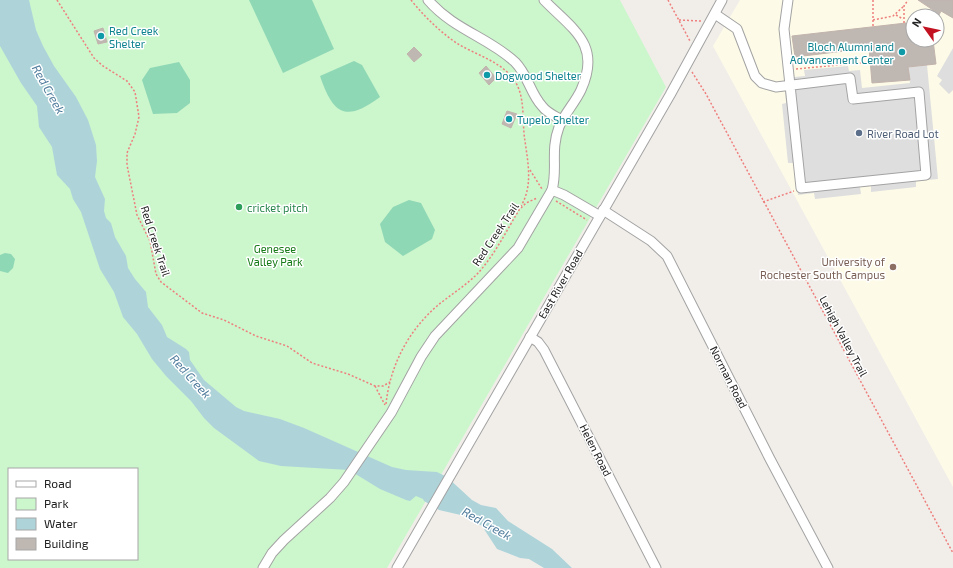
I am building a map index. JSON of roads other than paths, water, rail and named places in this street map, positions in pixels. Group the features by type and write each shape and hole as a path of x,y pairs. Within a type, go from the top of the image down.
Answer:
{"street":[{"path":"428,0 449,21 498,50 516,63 525,73 542,107 562,120"},
{"path":"263,568 278,546 330,498 348,477 368,447 388,409 435,336 518,248 550,194 554,179 554,146 562,120 584,83 587,56 578,32 544,0"},
{"name":"East River Road","path":"399,567 670,95 722,0"},
{"path":"713,18 737,29 755,76 762,83 776,87 790,85 850,78 853,99 919,92 926,175 801,188 790,85 784,29 788,0"},
{"name":"Norman Road","path":"550,194 564,195 601,213 651,241 667,256 828,568"},
{"name":"Helen Road","path":"530,337 538,342 544,350 656,568"}],"water":[{"name":"Red Creek","path":"0,0 29,0 36,30 43,46 54,66 76,97 88,120 96,145 97,161 95,177 105,199 104,211 106,218 111,223 115,237 126,256 128,268 146,292 148,307 162,325 167,337 189,352 190,360 204,380 236,407 244,411 280,419 304,428 392,467 406,470 437,472 447,477 472,500 481,505 496,508 508,521 552,549 572,568 544,568 529,559 520,558 497,549 482,526 465,516 439,510 416,496 410,501 406,500 380,489 349,470 281,466 259,461 214,428 152,359 137,334 123,317 114,292 100,269 81,212 73,199 70,189 57,175 52,147 39,127 37,106 21,83 0,46"}],"place":[{"name":"Red Creek Shelter","path":"101,36"},
{"name":"Bloch Alumni and Advancement Center","path":"902,52"},
{"name":"Dogwood Shelter","path":"487,75"},
{"name":"Tupelo Shelter","path":"509,119"},
{"name":"River Road Lot","path":"859,133"},
{"name":"cricket pitch","path":"239,207"},
{"name":"University of Rochester South Campus","path":"893,267"}],"park label":[{"name":"Genesee Valley Park","path":"275,254"}]}
